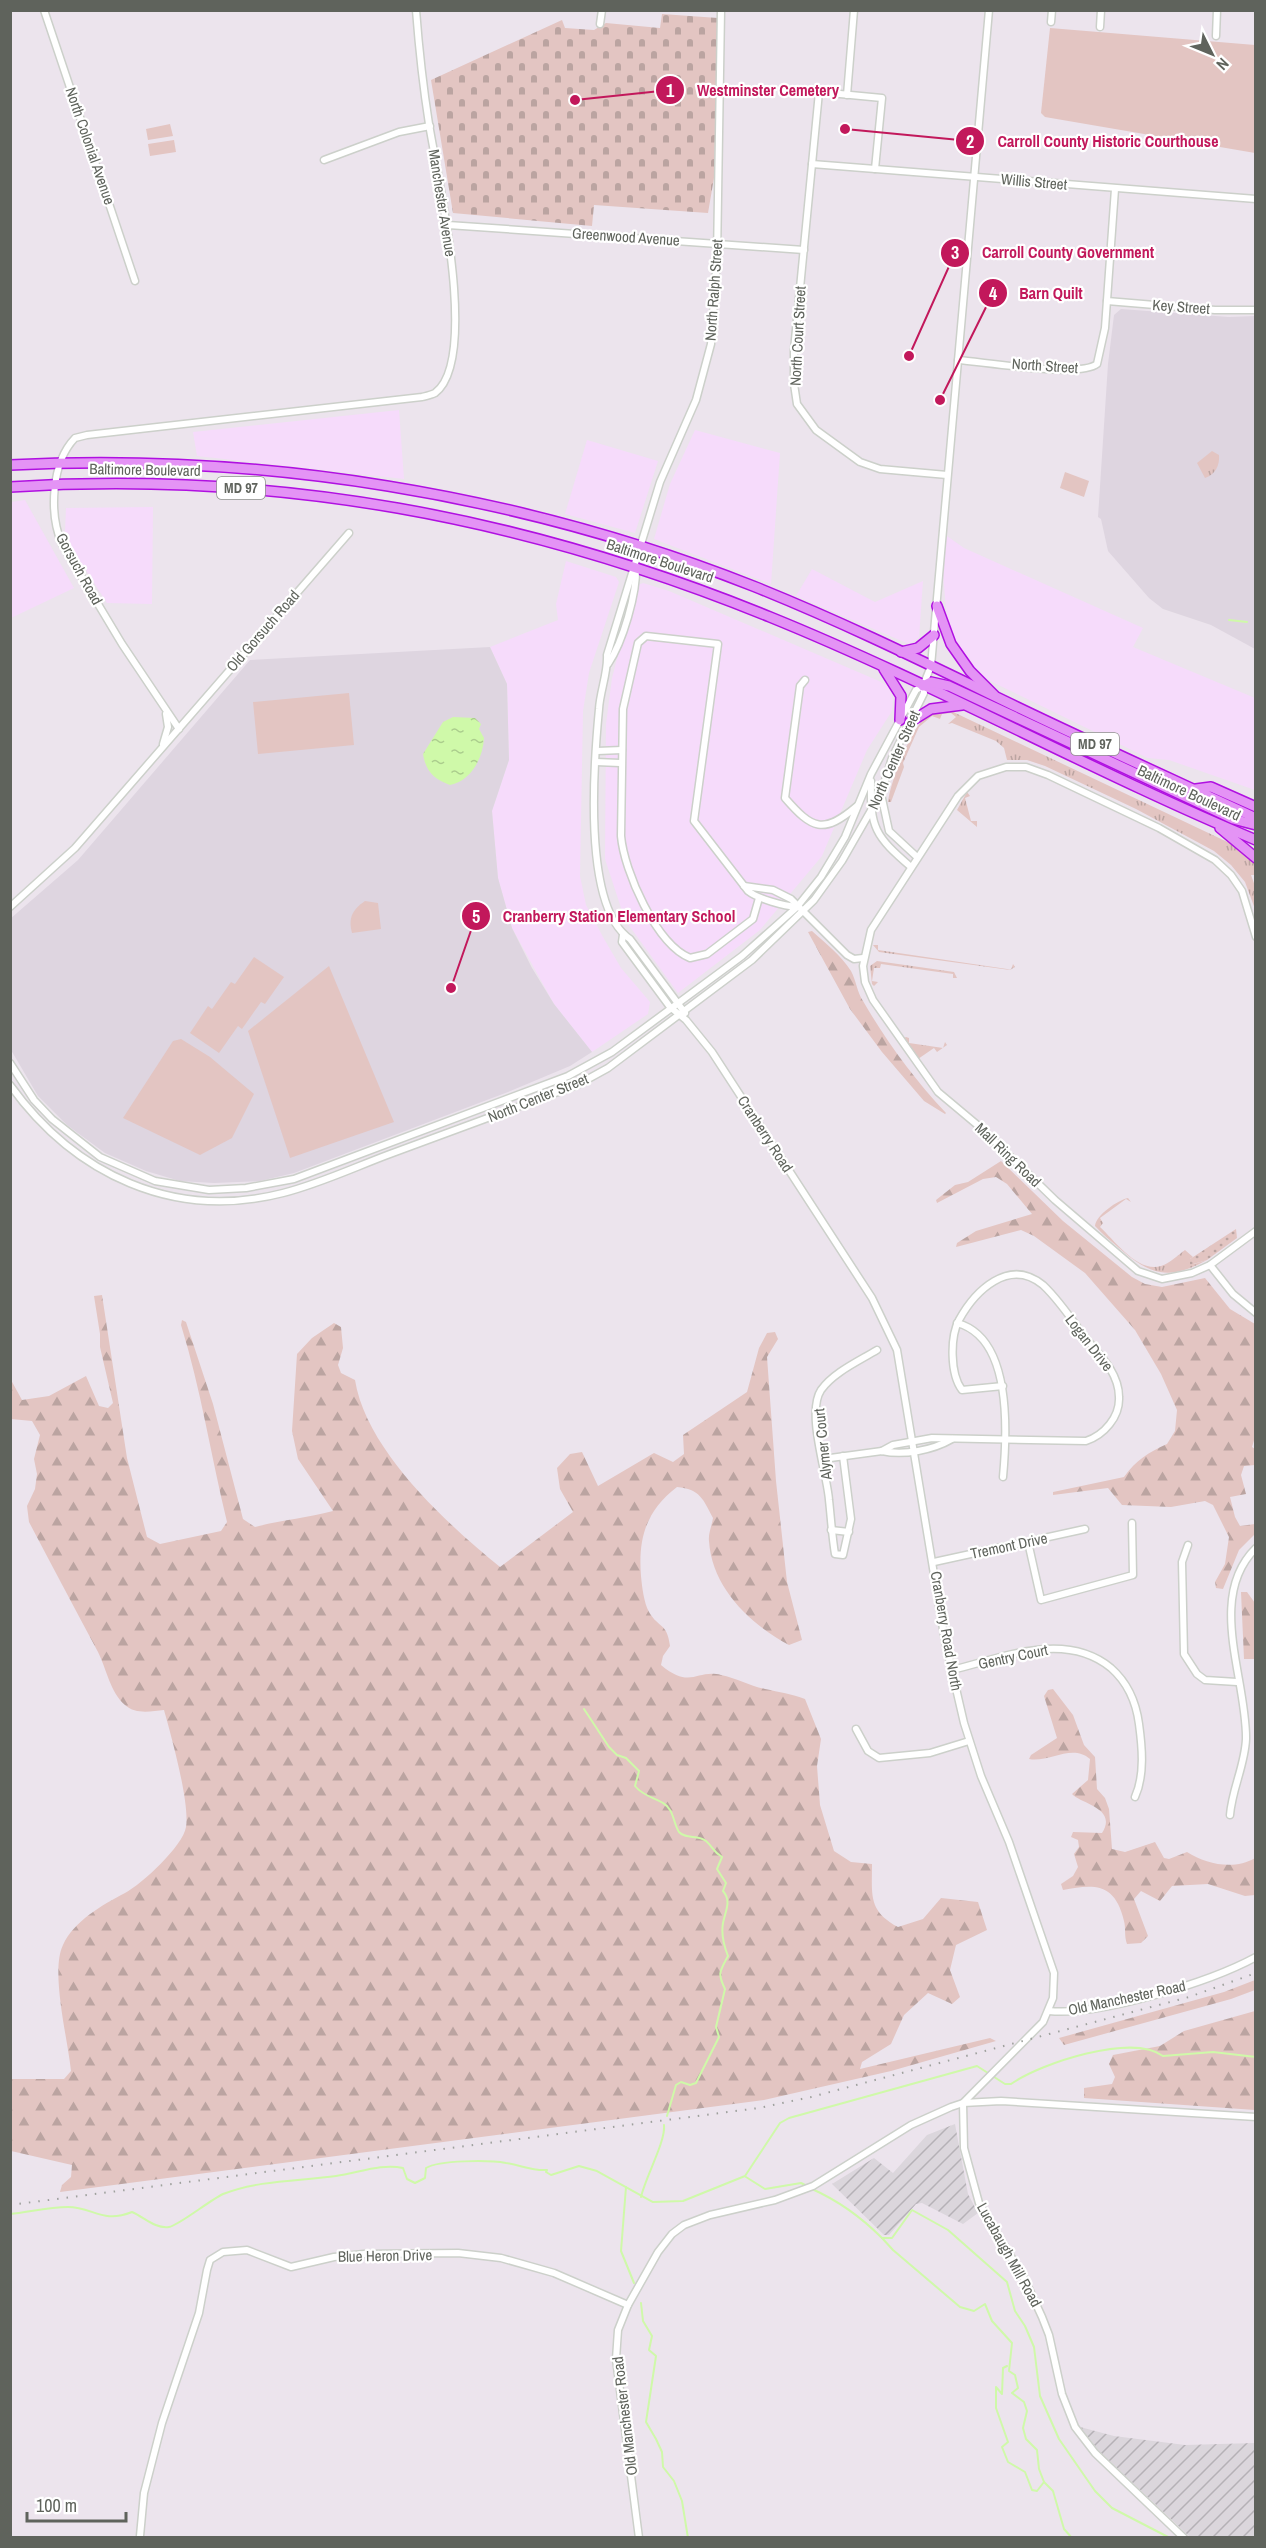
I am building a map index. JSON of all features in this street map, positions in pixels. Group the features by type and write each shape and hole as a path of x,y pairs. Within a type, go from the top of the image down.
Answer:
{"highway":[{"name":"Baltimore Boulevard","path":"10,465 61,464 246,470 375,485 451,498 546,519 641,546 753,586 901,652 1256,818"},
{"name":"Baltimore Boulevard","path":"10,487 56,484 222,486 356,500 468,520 637,562 774,618 1256,840"},
{"path":"937,606 951,644 970,671 996,696"},
{"path":"901,652 918,648 934,635"},
{"path":"884,669 899,691 905,721 931,709 962,705"},
{"path":"923,686 938,682 949,686 1233,819 1256,825"},
{"path":"1196,789 1210,787 1256,807"},
{"path":"1214,822 1256,858"}],"street":[{"name":"North Colonial Avenue","path":"44,10 135,281"},
{"name":"Manchester Avenue","path":"416,10 430,126 448,225 456,288 453,345 446,374 435,393"},
{"path":"600,24 602,10"},
{"name":"North Ralph Street","path":"637,562 661,480 696,400 711,344 717,244 721,10"},
{"path":"855,10 847,95 882,98 875,169"},
{"name":"North Center Street","path":"10,1063 34,1100 67,1133 117,1166 155,1181 193,1189 246,1188 294,1179 568,1076 612,1052 678,1001 742,956 797,907 834,858 871,774 924,693 923,686 931,666 989,10"},
{"path":"1051,22 1052,10"},
{"path":"1100,27 1101,10"},
{"path":"1216,36 1217,10"},
{"name":"North Court Street","path":"847,95 819,92 793,364 794,395 801,412 816,430 860,462 891,471 947,475"},
{"path":"324,160 399,132 430,126"},
{"name":"Willis Street","path":"812,164 1256,199"},
{"name":"North Street","path":"958,360 1064,370 1091,368 1100,358 1107,301 1107,265 1115,189"},
{"name":"Greenwood Avenue","path":"448,225 804,250"},
{"name":"Key Street","path":"1107,301 1215,310 1256,310"},
{"name":"Gorsuch Road","path":"179,729 66,553 55,525 56,484 61,464 71,442 87,435 422,397 435,393"},
{"name":"Old Gorsuch Road","path":"179,729 349,533"},
{"name":"Cranberry Road","path":"637,562 629,580 607,655 608,664 599,709 595,825 598,874 606,903 623,935 630,939 684,1009 686,1020"},
{"path":"759,898 756,916 706,954 690,958 678,952 642,902 625,864 621,836 620,763 623,710 638,643 646,636 718,644 694,821 744,886 759,898 797,907"},
{"path":"806,680 800,686 785,798 801,818 815,823 832,823 860,803"},
{"name":"North Center Street","path":"10,1085 28,1110 59,1140 82,1158 128,1184 183,1198 238,1199 283,1193 577,1085 608,1068 752,960 803,912 836,871 881,793 916,690 923,686"},
{"path":"160,750 168,727 164,708"},
{"path":"10,907 75,848 179,729"},
{"path":"597,752 622,750"},
{"path":"596,762 620,763"},
{"name":"Mall Ring Road","path":"1256,937 1242,891 1231,875 1215,860 1124,811 1026,767 997,768 970,782 917,857 871,930 863,958 865,982 873,1000 932,1085 1055,1200 1148,1276 1176,1278 1210,1265 1256,1231"},
{"path":"871,774 870,813 873,825 885,844 911,867"},
{"path":"881,793 889,831 917,857"},
{"path":"744,886 782,893 847,955 854,959 863,958"},
{"name":"Cranberry Road","path":"623,935 622,942 670,1007 686,1020 740,1095 840,1252"},
{"path":"10,1080 18,1076"},
{"name":"Cranberry Road North","path":"840,1252 872,1298 891,1333 903,1370 952,1670 969,1741 1051,1959 1054,1986 1048,2011"},
{"path":"1210,1265 1233,1294 1256,1312"},
{"name":"Logan Drive","path":"823,1460 882,1450 888,1446 914,1440 1007,1437 1066,1443 1092,1439 1106,1429 1117,1412 1120,1398 1117,1380 1052,1296 1043,1286 1028,1277 1005,1276 989,1282 971,1300 957,1323 953,1365 957,1380 964,1392 1002,1386"},
{"path":"957,1323 970,1328 988,1348 998,1368 1007,1437 1003,1478"},
{"name":"Alymer Court","path":"843,1456 851,1519 843,1556 835,1554 831,1530 818,1427 819,1396 837,1376 877,1350"},
{"name":"Logan Drive","path":"882,1450 892,1453 916,1451 938,1446 953,1439"},
{"path":"1028,1542 1041,1600 1133,1575 1132,1523"},
{"name":"Tremont Drive","path":"934,1562 1085,1529"},
{"path":"831,1530 849,1532"},
{"path":"1188,1545 1182,1562 1184,1654 1197,1674 1205,1680 1237,1682"},
{"path":"1230,1815 1232,1795 1246,1740 1232,1629 1234,1586 1241,1565 1256,1548"},
{"name":"Gentry Court","path":"952,1670 1017,1654 1057,1648 1083,1652 1106,1664 1123,1680 1137,1708 1141,1780 1136,1797"},
{"path":"856,1729 868,1751 879,1758 930,1753 969,1741"},
{"name":"Old Manchester Road","path":"639,2538 616,2359 618,2330 628,2305 658,2252 684,2225 710,2215 796,2193 841,2170 911,2125 963,2103 1036,2031 1048,2011 1067,2013 1161,1992 1222,1973 1256,1957"},
{"name":"Old Manchester Road","path":"963,2103 1035,2103 1256,2117"},
{"name":"Lucabaugh Mill Road","path":"963,2103 964,2148 979,2203 1025,2280 1050,2335 1062,2394 1075,2427 1095,2453 1184,2538"},
{"name":"Blue Heron Drive","path":"140,2536 144,2493 162,2423 199,2313 210,2260 223,2252 247,2250 291,2267 364,2254 458,2253 501,2258 554,2273 628,2305"}],"shaded area":[{"path":"1121,309 1229,317 1255,316 1255,649 1211,625 1163,609 1149,598 1108,551 1101,519 1098,517 1108,364 1114,315"},
{"path":"399,410 404,479 197,456 193,432"},
{"path":"695,430 780,453 771,584 654,539 670,484"},
{"path":"587,440 658,461 635,533 565,514"},
{"path":"25,500 74,588 11,618 11,502"},
{"path":"153,507 152,604 107,603 72,549 65,532 66,508"},
{"path":"944,534 964,548 1143,628 1133,647 1255,698 1255,790 1169,760 1148,758 984,678 969,667 948,631 941,551"},
{"path":"566,561 616,577 619,582 589,673 583,711 580,876 586,905 603,937 621,968 650,1002 648,1014 592,1052 554,1004 512,928 498,878 492,811 509,760 507,684 490,647 558,620 556,604"},
{"path":"812,569 875,602 923,581 919,638 909,644 796,596"},
{"path":"643,583 669,591 879,681 889,687 893,699 892,711 867,750 822,856 760,930 678,993 625,920 605,859 606,724 612,678 633,597 638,585"},
{"path":"490,647 507,684 509,760 492,811 498,878 512,928 532,968 554,1004 592,1052 570,1066 508,1092 294,1173 260,1181 214,1183 180,1181 146,1171 105,1153 67,1125 38,1096 11,1050 10,919 78,860 250,660"},
{"path":"955,2124 968,2194 978,2213 963,2224 922,2203 916,2204 889,2235 884,2235 832,2184 874,2158 893,2173 927,2135"},
{"path":"1080,2427 1114,2436 1185,2445 1255,2443 1255,2537 1190,2537 1099,2451"}],"green space":[{"path":"662,14 718,18 714,178 708,213 594,205 592,226 453,213 431,80 562,20 565,28 594,30 606,23 660,28"},
{"path":"1050,28 1255,45 1255,153 1045,117 1041,113"},
{"path":"170,124 173,136 148,140 146,129"},
{"path":"174,140 176,152 150,156 148,144"},
{"path":"1212,451 1219,455 1219,462 1214,472 1205,478 1197,463"},
{"path":"1065,472 1089,481 1084,497 1060,488"},
{"path":"349,693 354,745 258,754 253,702"},
{"path":"949,710 1238,847 1255,863 1255,875 1251,875 1255,886 1255,909 1245,882 1231,865 1214,851 1136,809 1045,766 1027,760 1007,760 1004,748 996,741 952,723 948,724 956,717 951,713 942,714 940,719 932,716 919,727 903,763 904,767 891,802 888,802 892,783 913,734 924,719 933,713"},
{"path":"967,792 970,796 965,798 971,821 977,821 977,827 957,810"},
{"path":"365,901 378,903 381,929 352,933 352,915"},
{"path":"812,931 847,965 861,997 881,1031 945,1114 924,1101 882,1052 850,1009 808,932"},
{"path":"873,945 878,945 878,950 1010,970 879,952"},
{"path":"254,957 284,977 265,1004 261,1002 242,1029 238,1026 219,1053 190,1033 208,1006 212,1009 231,982 235,984"},
{"path":"877,961 954,972 957,978 953,978 953,974 881,964 880,968 874,968 872,981 878,982 874,986 872,984 870,966"},
{"path":"329,966 394,1122 290,1158 248,1031"},
{"path":"904,1038 909,1038 909,1043 943,1048 937,1052 934,1048 918,1059"},
{"path":"181,1039 210,1057 254,1094 232,1138 200,1155 123,1118 173,1041"},
{"path":"1001,1161 1063,1221 1132,1277 1145,1284 1162,1287 1205,1278 1230,1309 1255,1324 1256,1434 1252,1447 1255,1449 1255,1465 1244,1466 1241,1475 1246,1494 1230,1497 1240,1526 1255,1524 1255,1534 1239,1550 1223,1589 1216,1588 1215,1582 1225,1564 1229,1537 1213,1505 1205,1501 1171,1507 1122,1505 1108,1488 1053,1495 1053,1492 1124,1477 1143,1457 1167,1444 1175,1431 1177,1410 1161,1374 1135,1330 1085,1273 1034,1236 1021,1230 956,1247 957,1243 976,1231 1032,1214 1007,1184 996,1177 983,1179 937,1203 936,1200 955,1185 968,1182"},
{"path":"1128,1198 1131,1202 1126,1199 1100,1218 1103,1223 1100,1227 1128,1254 1144,1265 1152,1267 1164,1265 1185,1250 1193,1257 1190,1259 1194,1264 1207,1260 1194,1267 1171,1273 1150,1269 1130,1257 1095,1226 1099,1217 1108,1209 1119,1202"},
{"path":"1236,1229 1237,1238 1207,1260 1190,1265 1190,1259"},
{"path":"102,1295 127,1458 147,1537 160,1544 221,1531 227,1522 181,1325 182,1320 186,1322 213,1404 243,1519 255,1527 333,1511 298,1459 292,1431 297,1354 312,1338 334,1323 341,1327 343,1348 338,1365 341,1373 355,1380 362,1406 375,1433 392,1459 434,1507 500,1567 573,1512 560,1489 557,1468 570,1454 582,1452 598,1486 654,1453 673,1462 684,1454 683,1435 747,1392 759,1348 767,1333 775,1332 778,1339 767,1357 776,1481 787,1582 802,1640 789,1645 760,1626 736,1603 717,1574 712,1558 709,1538 713,1518 700,1496 691,1490 677,1487 666,1496 651,1516 646,1526 641,1549 641,1576 646,1604 649,1612 669,1638 670,1646 663,1656 661,1665 687,1678 705,1674 721,1675 759,1688 805,1699 821,1739 817,1766 820,1805 834,1851 851,1862 872,1864 874,1901 881,1915 888,1921 898,1927 923,1919 941,1898 978,1902 987,1930 956,1945 950,1970 960,1997 952,2004 928,1993 904,2015 891,2044 862,2062 860,2069 990,2038 996,2041 891,2071 764,2100 60,2192 62,2185 71,2177 72,2165 11,2151 11,2079 64,2079 71,2071 59,1988 59,1957 63,1945 81,1921 151,1873 178,1844 186,1827 183,1786 164,1710 144,1712 129,1708 120,1700 112,1687 98,1652 29,1522 27,1506 35,1489 37,1474 34,1459 40,1435 32,1421 11,1419 11,1380 22,1400 49,1396 86,1376 99,1406 108,1408 113,1403 100,1347 94,1296"},
{"path":"1241,1592 1247,1592 1255,1603 1255,1659 1244,1659"},
{"path":"1053,1689 1073,1715 1084,1745 1095,1757 1097,1789 1105,1798 1109,1809 1112,1849 1125,1852 1155,1842 1164,1858 1169,1859 1187,1852 1212,1863 1230,1865 1255,1858 1255,1895 1245,1896 1208,1884 1172,1886 1160,1901 1141,1891 1134,1899 1148,1936 1141,1943 1127,1944 1125,1924 1120,1909 1109,1893 1094,1887 1063,1890 1061,1884 1073,1876 1078,1867 1074,1854 1079,1847 1078,1840 1071,1837 1073,1832 1102,1833 1106,1825 1102,1812 1072,1794 1088,1780 1090,1759 1076,1753 1068,1753 1029,1759 1031,1755 1057,1738 1044,1696 1048,1690"},
{"path":"1255,1980 1255,1990 1231,1999 1064,2045 1059,2038 1224,1992"},
{"path":"1255,2011 1255,2110 1084,2098 1084,2088 1112,2084 1115,2077 1109,2064 1113,2055 1160,2046 1184,2031"}],"water":[{"path":"453,717 475,718 481,724 479,729 484,738 475,768 464,779 450,785 432,774 426,766 423,754 443,722"}],"waterway":[{"path":"1229,620 1247,622"},
{"path":"584,1709 609,1747 617,1755 626,1758 639,1771 635,1786 667,1806 679,1832 685,1836 703,1839 722,1857 717,1869 726,1883 723,1891 727,1903 722,1931 728,1956 720,1972 725,1989 716,2027 719,2037 696,2083 690,2085 681,2082 676,2085 667,2116"},
{"path":"10,2214 68,2207 84,2209 105,2216 132,2212 154,2224 169,2227 223,2194 236,2189 387,2167 403,2168 407,2179 415,2183 425,2178 426,2168 432,2165 464,2161 506,2163 536,2170 547,2170 546,2172 551,2175 579,2166 597,2171 653,2202 683,2201 745,2176 780,2123 789,2118 977,2066 1005,2084 1011,2084 1064,2060 1109,2049 1149,2050 1163,2056 1213,2052 1256,2057"},
{"path":"641,2197 659,2150 664,2125"},
{"path":"746,2177 765,2189 801,2183 807,2186"},
{"path":"626,2187 621,2251 634,2283"},
{"path":"812,2189 849,2210 882,2238 892,2238 912,2210 948,2230 1007,2282 1015,2311 1025,2326 1034,2347 1040,2396 1059,2439 1095,2491 1112,2508 1170,2538"},
{"path":"882,2238 960,2307 974,2311 985,2304 992,2321 1012,2343 1009,2371 1015,2375 1018,2388 1012,2393 1024,2402 1027,2411 1023,2428 1026,2439 1037,2450 1039,2469 1044,2482 1053,2491 1064,2529 1072,2538"},
{"path":"641,2303 643,2321 652,2336 649,2350 656,2356 646,2422 662,2452 663,2467 674,2481 682,2501 688,2538"},
{"path":"1007,2366 1003,2368 1002,2394 996,2387 996,2408 1008,2442 1002,2447 1008,2462 1025,2472 1032,2490 1037,2491 1044,2482"}],"railway":[{"path":"10,2205 759,2108 811,2097 1189,1997 1256,1973"}],"place":[{"name":"Westminster Cemetery","path":"575,100"},
{"name":"Carroll County Historic Courthouse","path":"845,129"},
{"name":"Carroll County Government","path":"909,356"},
{"name":"Barn Quilt","path":"940,400"},
{"name":"Cranberry Station Elementary School","path":"451,988"}]}
